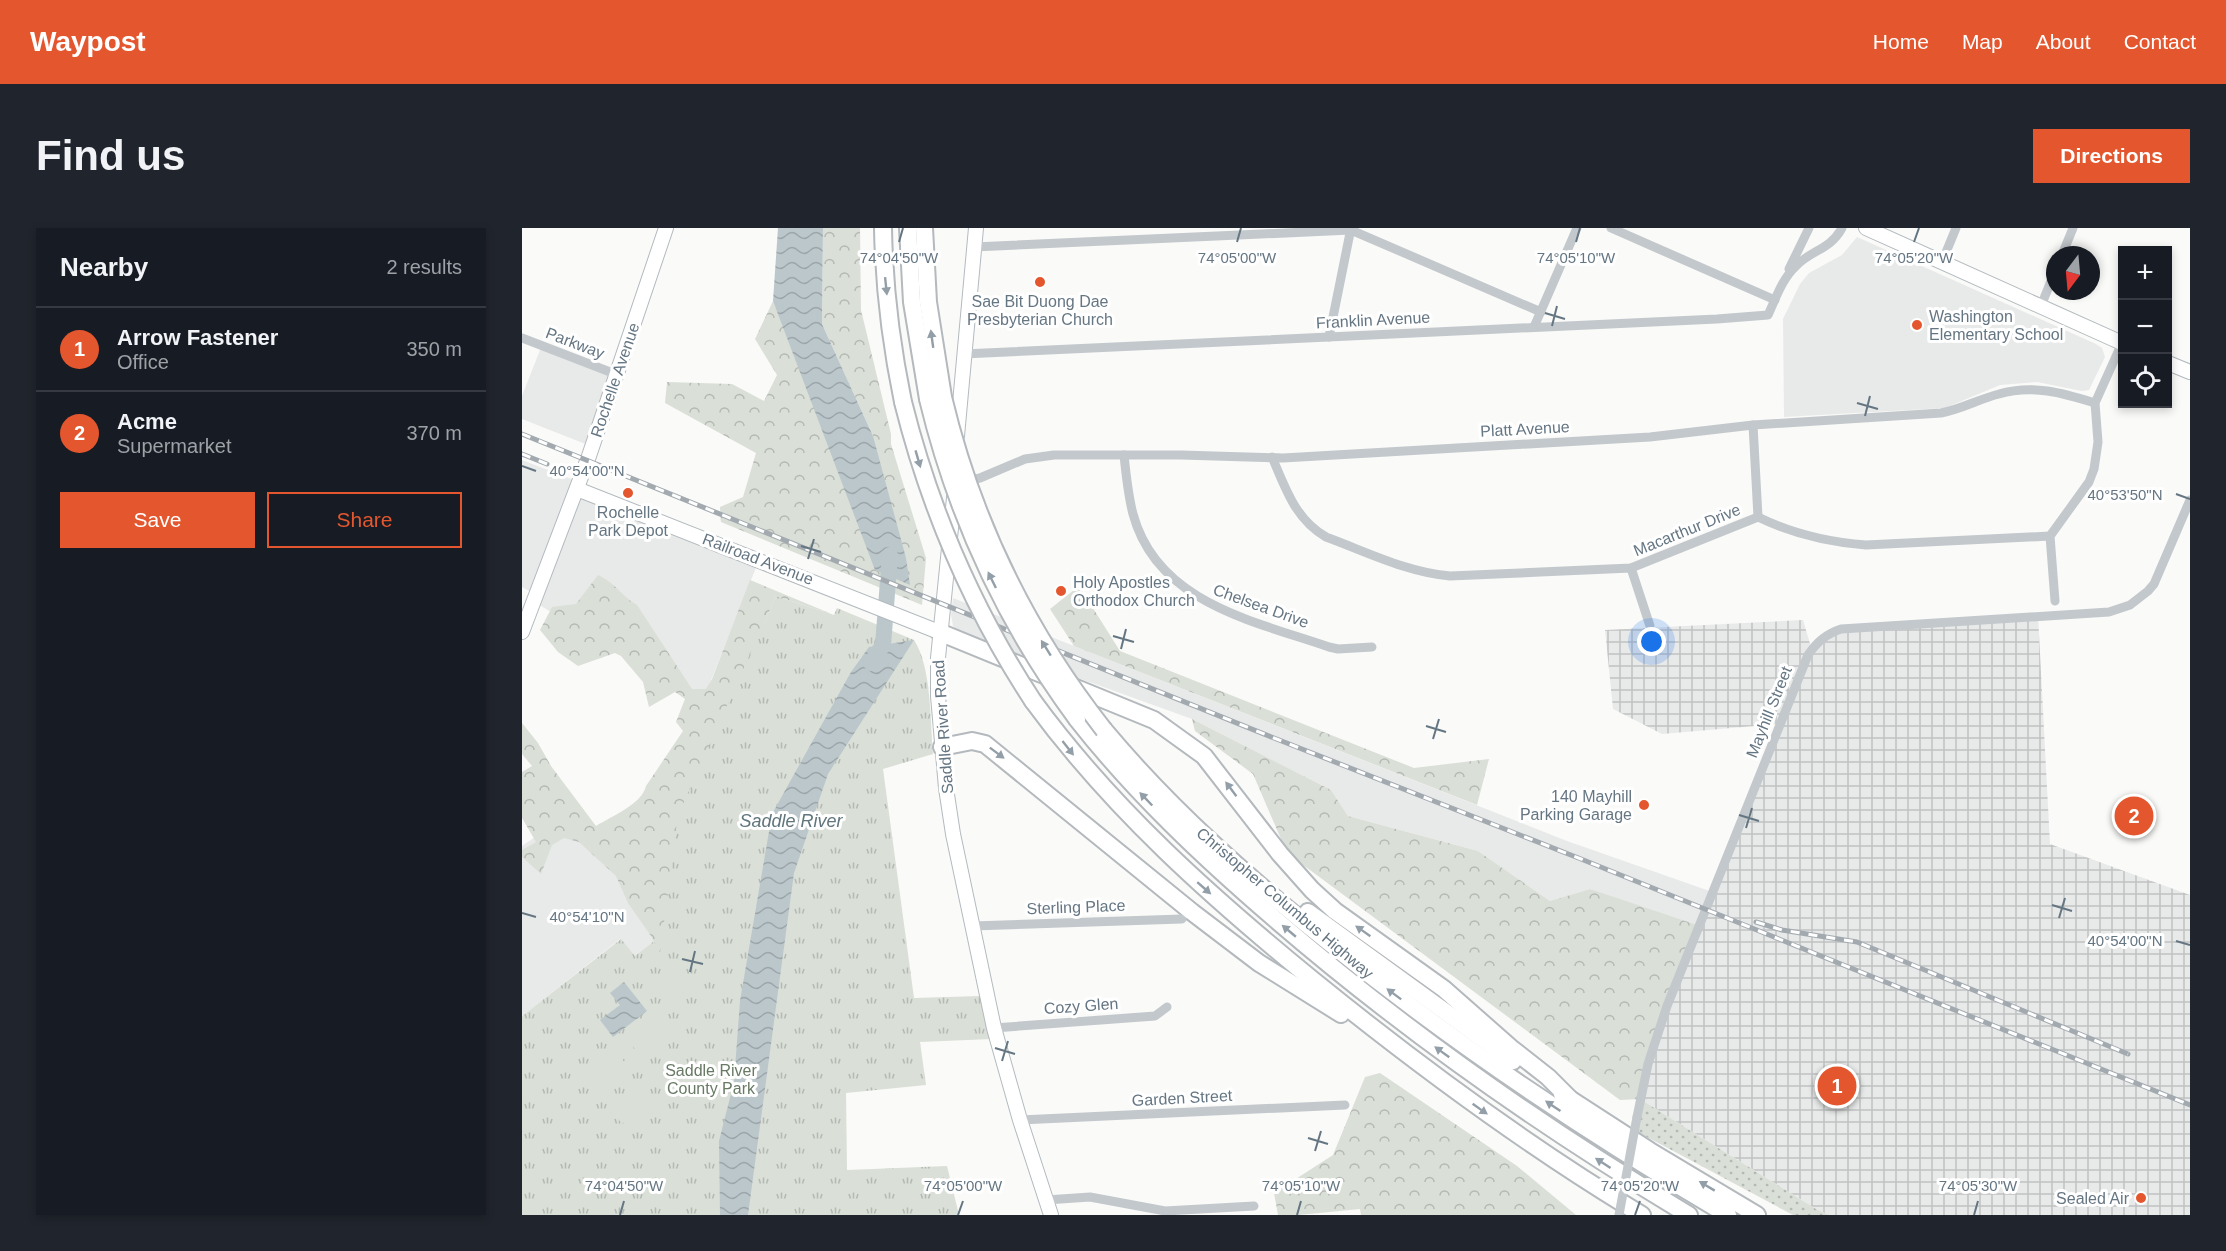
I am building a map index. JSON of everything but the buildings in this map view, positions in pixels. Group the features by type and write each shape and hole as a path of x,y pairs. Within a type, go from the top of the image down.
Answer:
{"highway":[{"path":"883,228 884,269 891,337 903,402 924,479 957,564 987,626 1033,701 1091,776 1173,860 1269,944 1416,1062 1497,1120 1642,1215"},
{"name":"Christopher Columbus Highway","path":"908,228 912,302 935,398 952,484 991,578 1023,639 1077,719 1116,766 1162,815 1244,892 1337,971 1416,1033 1498,1092 1610,1167 1689,1215"},
{"name":"Christopher Columbus Highway","path":"924,228 935,398 1005,573 1054,660 1104,730 1143,776 1201,833 1304,923 1436,1025 1574,1121 1728,1215"},
{"path":"939,632 1154,720 1184,740 1204,756 1280,854 1312,890 1335,911 1444,989 1548,1077 1571,1100"},
{"path":"942,747 972,741 985,744 1192,912 1259,963 1416,1062"},
{"path":"1201,833 1460,1023 1571,1100 1650,1151 1757,1215"}],"street":[{"name":"Rochelle Avenue","path":"522,632 618,375 666,228"},
{"name":"Saddle River Road","path":"976,228 958,409 955,483 939,632 938,696 953,834 994,1028 1020,1120 1051,1215"},
{"path":"1534,327 1577,228"},
{"path":"1611,228 1775,300 1809,228"},
{"path":"1785,279 1801,262 1832,242 1842,228"},
{"path":"1866,228 2118,341"},
{"path":"1942,262 1956,228"},
{"path":"2066,246 2073,228"},
{"path":"974,247 1351,229 1541,312"},
{"path":"1329,337 1351,229"},
{"path":"2040,306 2046,292"},
{"name":"Franklin Avenue","path":"963,354 1768,315 1775,300"},
{"name":"Parkway","path":"522,338 618,375"},
{"path":"2055,602 2050,536 2089,482 2094,469 2098,442 2095,403 2118,352"},
{"path":"2172,365 2190,372"},
{"name":"Platt Avenue","path":"955,483 980,478 1025,459 1054,455 1272,457 1650,437 1753,425 1941,413 1957,410 2002,393 2019,390 2054,391 2095,403"},
{"path":"1753,425 1758,517"},
{"name":"Chelsea Drive","path":"1124,455 1134,515 1141,532 1161,566 1183,587 1215,607 1338,649 1372,647"},
{"name":"Macarthur Drive","path":"1272,457 1298,512 1316,531 1326,537 1411,569 1450,576 1631,568 1758,517 1798,534 1841,543 1866,545 2050,536"},
{"name":"Railroad Avenue","path":"577,489 939,632"},
{"name":"Mayhill Street","path":"1619,1215 1648,1064 1667,1006 1814,646 1830,633 1841,628 2120,610 2141,598 2154,584 2190,500"},
{"path":"1631,568 1650,627"},
{"name":"Sterling Place","path":"972,926 1182,919"},
{"name":"Cozy Glen","path":"994,1028 1155,1016 1167,1007"},
{"name":"Garden Street","path":"1020,1120 1345,1105"},
{"path":"1046,1200 1090,1197 1165,1211 1254,1206"}],"shaded area":[{"name":"Washington Elementary School","path":"1857,237 2096,344 2102,348 2105,357 2089,390 2082,391 2037,382 2000,385 1945,408 1784,417 1783,319 1800,284 1809,273 1842,255"},
{"path":"542,345 618,375 593,447 522,419 522,396"},
{"path":"522,460 579,482 577,489 759,560 703,700 534,602 536,595 522,587"},
{"path":"953,598 1567,841 1721,895 2190,1126 1590,889 1550,901 1478,851 1348,816 1331,790 1192,719 970,639 953,626 951,615"},
{"path":"2038,615 2050,844 2190,895 2190,1215 1829,1215 1640,1099 1648,1059 1778,724 1662,734 1613,709 1605,630 1803,620 1811,647 1837,629"},
{"path":"579,807 604,840 654,941 635,956 620,939 522,1016 522,846"}],"green space":[{"path":"823,228 860,228 861,310 891,434 891,444 926,558 922,605 721,522 720,507 743,497 756,453 665,403 667,382 732,384 764,401 777,375 755,339 773,301 878,552 873,436 822,324"},
{"path":"598,575 637,605 692,689 706,689 712,679 750,580 834,615 776,596 765,621 660,954 651,936 628,903 616,876 579,842 564,838 552,845 541,874 522,857 522,850 536,842 522,818 522,772 532,766 522,754 522,723 596,826 626,809 639,798 683,731 676,722 685,699 675,692 649,707 643,682 621,656 615,653 578,666 558,652 540,630 552,607 576,604"},
{"path":"1079,586 1120,651 1414,768 1489,759 1477,805 1074,646 1050,609"},
{"name":"Saddle River County Park","path":"776,596 834,615 837,608 914,640 924,665 929,695 933,754 883,769 914,998 980,996 991,1039 920,1042 926,1085 846,1093 847,1170 947,1166 959,1215 522,1215 522,1016 621,939 635,956 654,941 660,953 678,815"},
{"path":"1192,719 1331,790 1348,816 1478,851 1550,901 1590,889 1697,925 1640,1099 1620,1100 1287,853 1253,774 1195,731"},
{"path":"664,970 680,970 680,1003 664,1003"},
{"path":"656,1022 666,1034 640,1055 630,1043"},
{"path":"619,1055 632,1072 601,1097 588,1080"},
{"path":"1380,1073 1517,1166 1576,1215 1361,1215 1360,1209 1278,1215 1274,1193 1333,1155 1365,1077"},
{"path":"640,1082 654,1099 622,1124 609,1107"},
{"path":"1640,1099 1829,1215 1793,1215 1634,1130"}],"water":[{"path":"778,228 823,228 822,324 873,436 906,558 910,585 875,570 773,301"},
{"name":"Saddle River","path":"914,640 828,774 794,873 748,1215 720,1215 719,1141 734,1082 740,1001 772,814 851,672 869,647"},
{"path":"624,982 647,1011 613,1037 600,1020 620,1005 610,993"}],"waterway":[{"name":"Saddle River","path":"871,663 883,645 890,555"}],"railway":[{"path":"522,434 2190,1105"},
{"path":"522,454 547,464"},
{"path":"1756,922 1782,930 1857,942 2128,1054"}],"place":[{"name":"Sae Bit Duong Dae Presbyterian Church","path":"1040,282"},
{"name":"Washington Elementary School","path":"1917,325"},
{"name":"Rochelle Park Depot","path":"628,493"},
{"name":"Holy Apostles Orthodox Church","path":"1061,591"},
{"name":"140 Mayhill Parking Garage","path":"1644,805"},
{"name":"Acme","path":"2134,816"},
{"name":"Arrow Fastener","path":"1837,1086"},
{"name":"Sealed Air","path":"2141,1198"}]}
